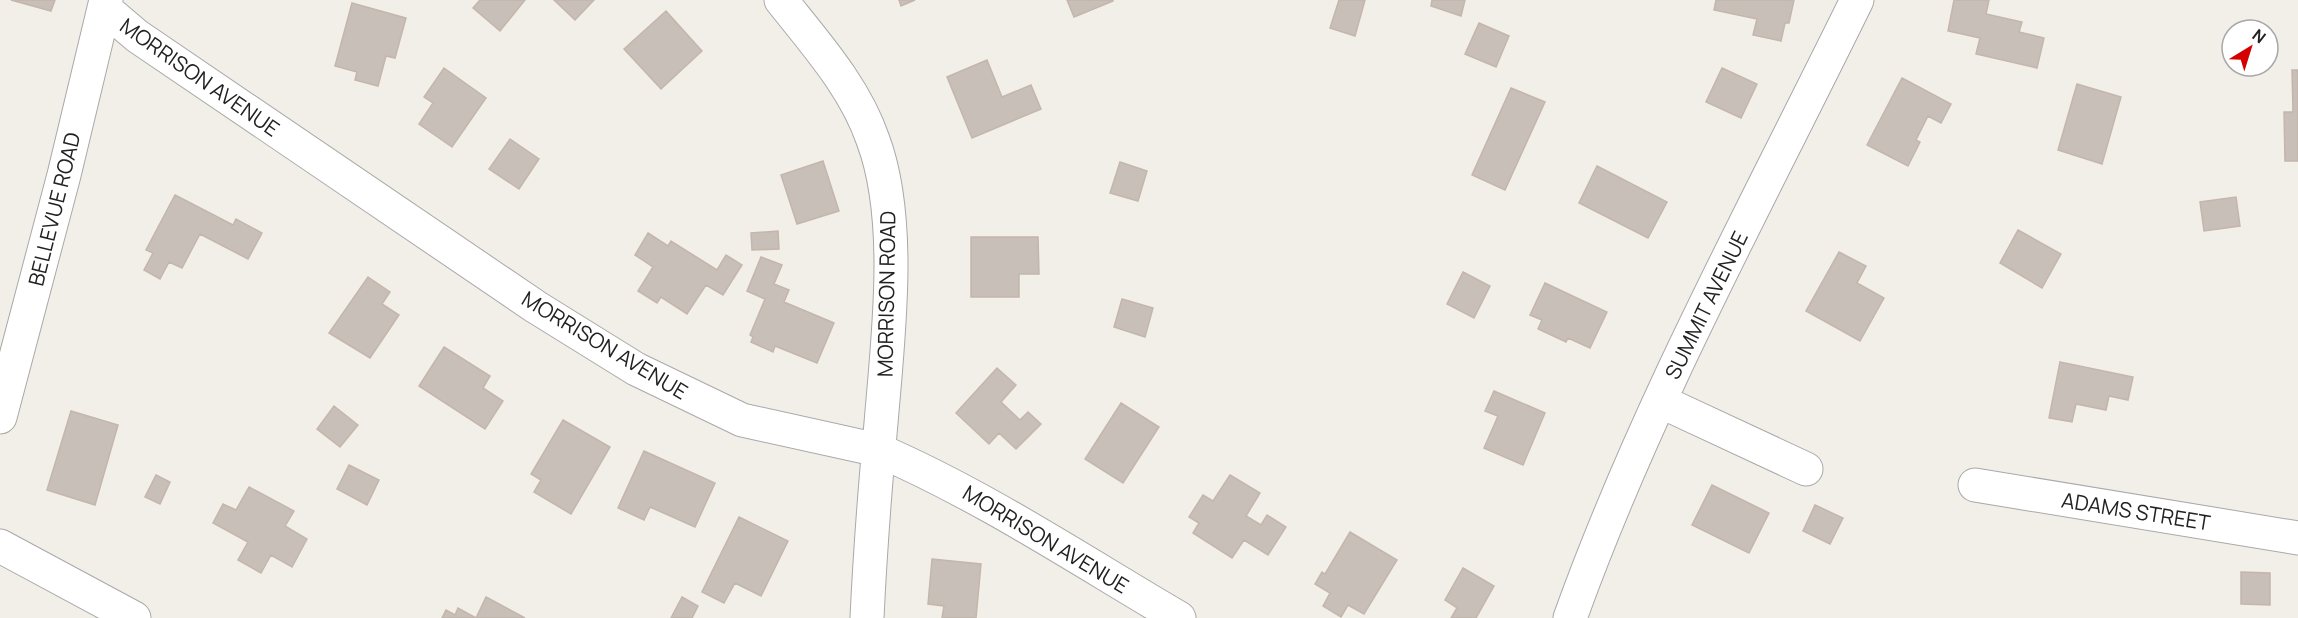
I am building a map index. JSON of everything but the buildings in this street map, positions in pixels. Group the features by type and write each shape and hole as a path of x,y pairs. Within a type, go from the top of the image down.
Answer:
{"street":[{"name":"MORRISON ROAD","path":"781,0 828,60 854,100 873,138 887,187 889,331 878,450 867,618"},
{"name":"SUMMIT AVENUE","path":"1570,618 1660,401 1710,293 1857,0"},
{"name":"MORRISON AVENUE","path":"105,4 137,36 536,307 636,369 742,420 878,450 954,485 1179,618"},
{"name":"BELLEVUE ROAD","path":"0,417 64,175 105,4"},
{"path":"1660,401 1806,469"},
{"name":"ADAMS STREET","path":"1975,485 2298,538"},
{"path":"0,546 134,618"}]}
